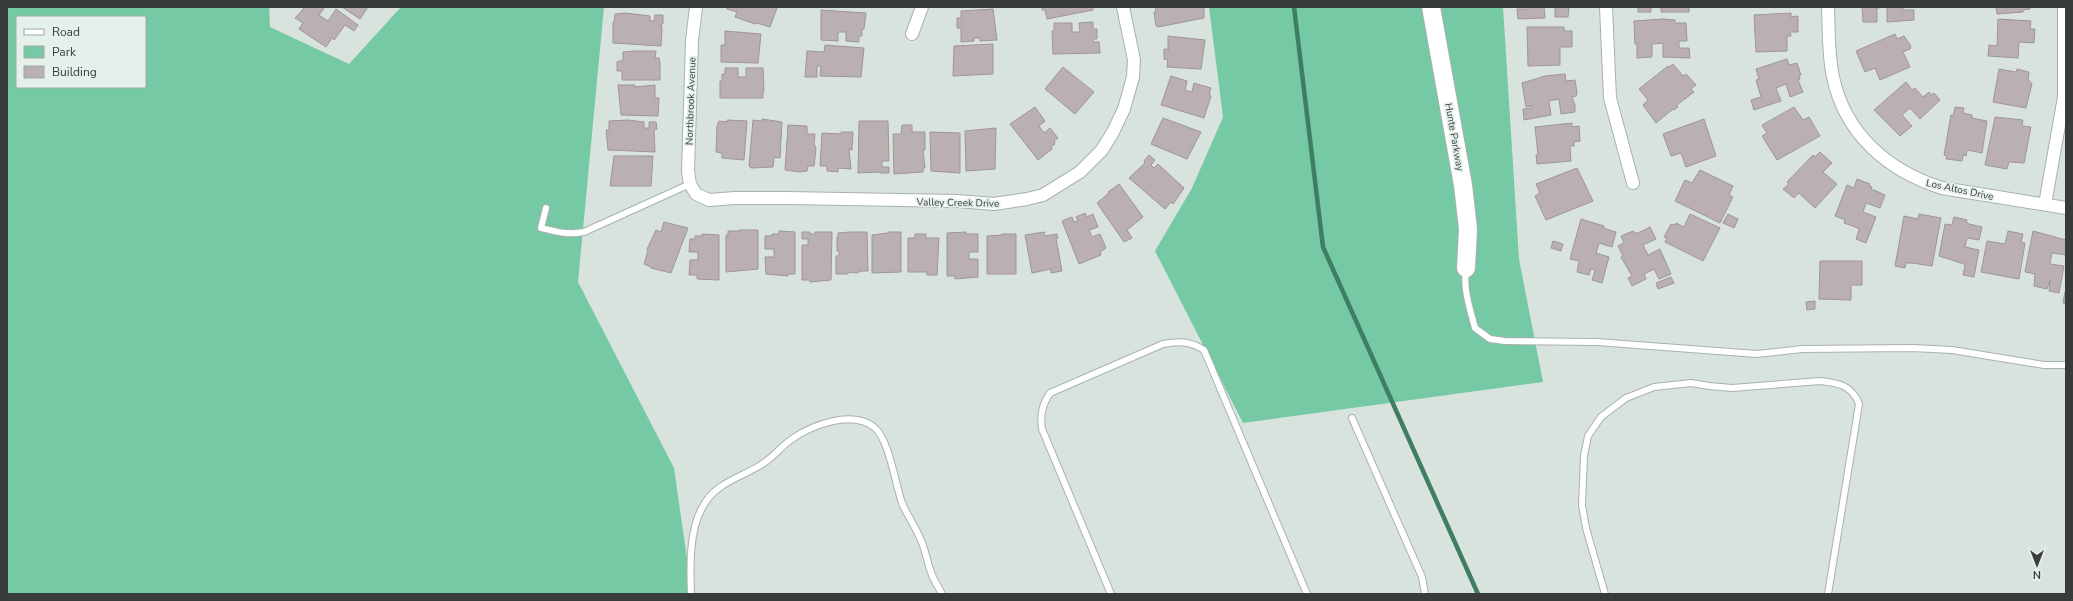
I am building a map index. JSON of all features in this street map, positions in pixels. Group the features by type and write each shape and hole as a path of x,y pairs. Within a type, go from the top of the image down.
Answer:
{"street":[{"name":"Northbrook Avenue","path":"693,189 688,171 692,41 696,7"},
{"path":"912,34 922,7"},
{"name":"Valley Creek Drive","path":"693,189 708,200 735,198 957,201 975,204 1007,202 1043,195 1080,172 1102,150 1124,109 1133,77 1134,60 1123,7"},
{"name":"Hunte Parkway","path":"1431,7 1463,185 1468,229 1466,268"},
{"path":"1606,7 1610,98 1633,183"},
{"name":"Los Altos Drive","path":"1828,7 1830,59 1836,89 1845,112 1854,127 1873,149 1892,166 1924,182 1978,194 2066,208"},
{"path":"2045,204 2064,97 2065,13"}],"lane":[{"path":"546,208 541,228 566,234 584,232 693,189"},
{"path":"1466,268 1465,278 1474,328 1490,339 1505,341 1597,342 1757,354 1802,349 1912,348 1952,350 2044,365 2066,365"},
{"path":"1111,594 1042,429 1040,418 1044,401 1050,393 1163,344 1176,341 1195,344 1204,350 1306,594"},
{"path":"1604,594 1586,528 1582,504 1584,456 1588,436 1601,417 1626,398 1654,387 1692,383 1724,387 1761,387 1820,381 1833,382 1850,388 1856,395 1859,404 1828,594"},
{"path":"1352,418 1422,577 1425,594"},
{"path":"691,594 690,559 694,537 701,509 712,492 719,486 765,462 792,439 830,422 847,419 873,427 885,442 895,482 903,505 921,539 932,575 942,594"}],"green space":[{"path":"7,7 269,7 270,27 349,64 401,7 604,7 578,282 674,468 692,594 7,594"},
{"path":"1209,7 1503,7 1519,259 1543,382 1243,423 1155,251 1192,188 1223,117"}],"building":[{"path":"305,7 325,7 319,15 328,21 336,9 358,25 354,31 345,25 334,40 332,38 326,47 299,29 303,23 295,18"},
{"path":"342,7 368,7 360,19"},
{"path":"727,7 777,8 770,27 757,23 755,24 735,17 737,12 727,9"},
{"path":"1042,7 1093,7 1093,10 1047,19 1045,10 1042,10"},
{"path":"1155,7 1204,7 1204,18 1158,27 1156,26 1154,12 1156,12"},
{"path":"1528,7 1544,7 1545,18 1518,19 1517,9 1528,9"},
{"path":"1555,7 1569,7 1568,17 1555,17"},
{"path":"1638,7 1651,7 1651,12 1638,12"},
{"path":"1661,7 1689,7 1689,12 1661,12"},
{"path":"1862,7 1887,7 1877,8 1877,22 1863,22"},
{"path":"1887,7 1903,7 1903,10 1914,10 1914,20 1887,22"},
{"path":"1996,7 2030,7 2030,9 2023,10 2023,12 1997,14"},
{"path":"993,9 997,40 980,41 980,38 974,38 974,41 961,42 961,28 957,28 957,18 961,18 961,11"},
{"path":"821,10 866,13 864,29 862,29 862,36 859,36 859,42 846,41 846,32 838,32 838,41 821,40"},
{"path":"625,13 650,16 650,21 654,21 655,15 663,15 663,24 661,24 661,46 613,43 613,22 615,14"},
{"path":"1791,13 1791,17 1798,16 1798,32 1790,32 1791,36 1787,36 1787,51 1756,52 1754,15"},
{"path":"1663,19 1675,20 1675,23 1686,23 1687,41 1679,41 1679,48 1689,48 1690,58 1663,57 1663,43 1652,44 1652,57 1637,58 1634,21"},
{"path":"1998,19 2031,21 2030,29 2035,29 2034,43 2019,42 2018,58 1988,56 1989,45 1997,46"},
{"path":"1093,22 1093,29 1097,29 1097,39 1093,39 1093,42 1099,42 1100,53 1053,54 1052,31 1054,31 1054,23 1072,23 1072,32 1080,32 1079,23"},
{"path":"1527,27 1564,27 1564,31 1572,31 1572,47 1560,47 1560,65 1528,66"},
{"path":"725,31 761,34 758,63 721,62 721,45 725,45"},
{"path":"1895,34 1897,39 1904,36 1911,46 1910,49 1903,52 1910,67 1880,80 1875,68 1865,72 1856,51"},
{"path":"1168,36 1205,40 1201,69 1167,67 1168,60 1164,59 1164,49 1169,49"},
{"path":"993,44 993,74 953,76 954,46"},
{"path":"825,45 864,48 861,77 820,76 821,66 817,66 817,77 805,77 807,51 824,52"},
{"path":"656,51 655,58 659,58 660,63 660,80 622,80 622,71 617,71 617,62 623,60 623,52"},
{"path":"1787,59 1789,65 1797,63 1801,75 1799,75 1800,79 1798,80 1803,92 1790,97 1786,84 1776,88 1781,101 1754,110 1751,100 1761,97 1756,80 1759,79 1756,69"},
{"path":"1673,64 1683,76 1686,74 1696,85 1691,89 1694,92 1677,105 1678,107 1674,110 1673,109 1656,123 1643,105 1648,100 1639,89 1668,66 1669,67"},
{"path":"1063,67 1094,92 1075,114 1045,89"},
{"path":"725,68 738,68 738,77 746,77 746,68 763,68 763,98 720,98 720,81 722,81 722,74 725,74"},
{"path":"1999,69 2016,72 2017,69 2029,72 2028,79 2032,84 2026,108 1993,102"},
{"path":"1565,74 1566,81 1575,80 1577,93 1576,96 1572,97 1575,105 1575,112 1561,114 1559,99 1549,101 1551,115 1524,120 1523,109 1532,108 1532,106 1526,107 1522,83 1545,76"},
{"path":"1171,76 1187,81 1185,90 1192,92 1194,83 1211,88 1209,95 1211,96 1204,118 1161,105"},
{"path":"1906,82 1912,90 1915,88 1923,97 1929,92 1931,95 1934,93 1940,100 1920,119 1910,108 1902,115 1912,126 1900,136 1874,110"},
{"path":"618,85 635,85 635,87 655,85 655,98 659,98 658,116 621,115"},
{"path":"1035,107 1045,121 1039,126 1044,133 1050,128 1058,138 1054,141 1055,144 1051,147 1052,149 1038,160 1010,124"},
{"path":"1794,107 1803,120 1809,117 1820,136 1777,160 1762,136 1767,133 1762,125"},
{"path":"1955,107 1964,108 1963,113 1972,115 1972,118 1987,121 1982,153 1967,150 1966,156 1963,155 1962,161 1946,159 1947,156 1944,155 1951,115 1953,116"},
{"path":"1995,117 2023,120 2022,126 2031,127 2024,163 2009,162 2007,169 1985,165"},
{"path":"1163,118 1201,132 1187,159 1151,144"},
{"path":"762,119 782,122 780,158 774,157 773,167 751,168 749,166 753,120 762,121"},
{"path":"1704,119 1716,156 1686,167 1681,153 1671,156 1663,134"},
{"path":"628,120 644,122 644,128 649,128 649,122 656,122 657,129 654,130 655,152 608,150 606,130 609,130 609,121"},
{"path":"727,120 747,121 744,160 722,158 722,153 716,152 717,126 719,121 727,122"},
{"path":"859,121 888,121 889,161 882,161 882,167 889,167 889,173 858,173"},
{"path":"1572,123 1572,127 1579,126 1580,141 1574,142 1574,146 1570,146 1571,161 1537,164 1536,155 1538,155 1535,127"},
{"path":"788,125 807,126 807,134 815,134 814,144 816,148 814,166 808,166 807,171 799,172 785,170"},
{"path":"902,125 912,125 912,132 925,132 925,150 923,150 925,168 923,168 923,172 894,174 893,134 901,134"},
{"path":"996,128 995,169 966,171 965,131"},
{"path":"841,132 853,132 852,150 849,149 851,169 838,168 838,172 827,171 827,166 820,166 822,133 841,134"},
{"path":"930,132 960,133 960,173 931,171"},
{"path":"1820,152 1832,163 1823,172 1837,184 1815,208 1799,193 1794,198 1783,189 1789,184 1787,182 1813,155 1815,157"},
{"path":"1149,155 1155,160 1151,165 1154,168 1158,164 1184,188 1173,204 1171,202 1165,209 1129,178 1145,163 1144,161"},
{"path":"614,156 653,156 651,186 610,186"},
{"path":"1577,168 1593,201 1546,220 1535,196 1540,193 1536,184"},
{"path":"1700,170 1733,186 1729,195 1733,197 1720,223 1675,201 1685,180 1692,183"},
{"path":"1857,179 1870,184 1869,186 1872,187 1871,190 1885,195 1880,208 1866,203 1863,212 1876,217 1866,243 1856,239 1859,230 1858,228 1844,223 1845,220 1835,216 1847,185 1854,188"},
{"path":"1119,184 1143,217 1127,230 1132,238 1124,242 1097,203"},
{"path":"1085,213 1087,217 1093,214 1098,227 1089,230 1092,237 1100,234 1106,248 1100,252 1101,255 1079,264 1062,221 1072,217 1074,222 1078,221 1076,217"},
{"path":"1690,214 1720,228 1703,261 1665,242 1667,238 1664,237 1671,224 1675,225 1676,223 1684,227"},
{"path":"1728,214 1738,219 1734,228 1723,223"},
{"path":"1919,214 1941,218 1932,266 1906,263 1905,268 1895,266 1904,216 1918,219"},
{"path":"1954,217 1967,220 1966,222 1969,224 1982,227 1979,240 1967,238 1965,247 1979,250 1974,277 1963,275 1964,264 1939,256 1945,224 1952,225"},
{"path":"1581,219 1604,226 1603,228 1616,232 1612,247 1599,243 1596,253 1609,257 1602,283 1592,280 1595,271 1593,269 1591,269 1589,275 1577,272 1579,261 1570,259"},
{"path":"664,222 688,228 671,273 651,268 644,264 648,251 647,249 656,230 661,232"},
{"path":"1650,227 1656,239 1643,245 1648,255 1660,249 1671,274 1659,279 1654,269 1644,274 1646,279 1632,286 1628,278 1632,276 1621,257 1623,256 1618,246 1624,243 1621,236 1633,231 1634,233 1638,233"},
{"path":"758,230 758,269 726,272 726,235 728,235 728,231"},
{"path":"779,231 795,232 795,274 788,274 788,276 766,274 765,257 774,257 774,249 765,249 765,236 779,234"},
{"path":"2008,231 2023,234 2021,242 2025,243 2019,279 1981,272 1987,241 2005,244"},
{"path":"2033,231 2066,240 2066,255 2052,253 2050,264 2064,266 2059,293 2049,291 2050,280 2047,289 2034,286 2035,274 2025,272"},
{"path":"802,232 810,232 810,234 815,234 815,232 832,232 831,280 810,282 810,280 802,280 802,245 808,245 808,239 802,239"},
{"path":"867,232 868,271 836,274 836,256 839,256 839,251 837,251 838,233"},
{"path":"888,232 901,232 901,272 872,273 872,235"},
{"path":"966,232 966,234 978,234 978,252 969,252 969,259 978,259 978,277 955,279 955,276 947,276 947,233"},
{"path":"1044,232 1045,236 1057,234 1058,238 1056,238 1062,271 1051,273 1051,269 1032,273 1025,235"},
{"path":"702,234 719,235 719,280 697,279 697,275 689,275 690,260 698,260 698,252 689,252 690,239 695,239 695,236 702,236"},
{"path":"915,234 926,234 926,238 939,238 937,275 927,275 927,272 908,272 908,238 915,238"},
{"path":"1016,234 1016,274 987,274 987,236"},
{"path":"1553,241 1563,244 1561,251 1551,248"},
{"path":"1820,261 1862,261 1862,285 1851,285 1851,300 1819,299"},
{"path":"1671,277 1674,283 1658,289 1656,283"},
{"path":"2066,292 2066,304 2063,303"},
{"path":"1815,301 1815,309 1807,310 1806,302"}],"waterway":[{"path":"1294,7 1323,247 1478,594"}]}
